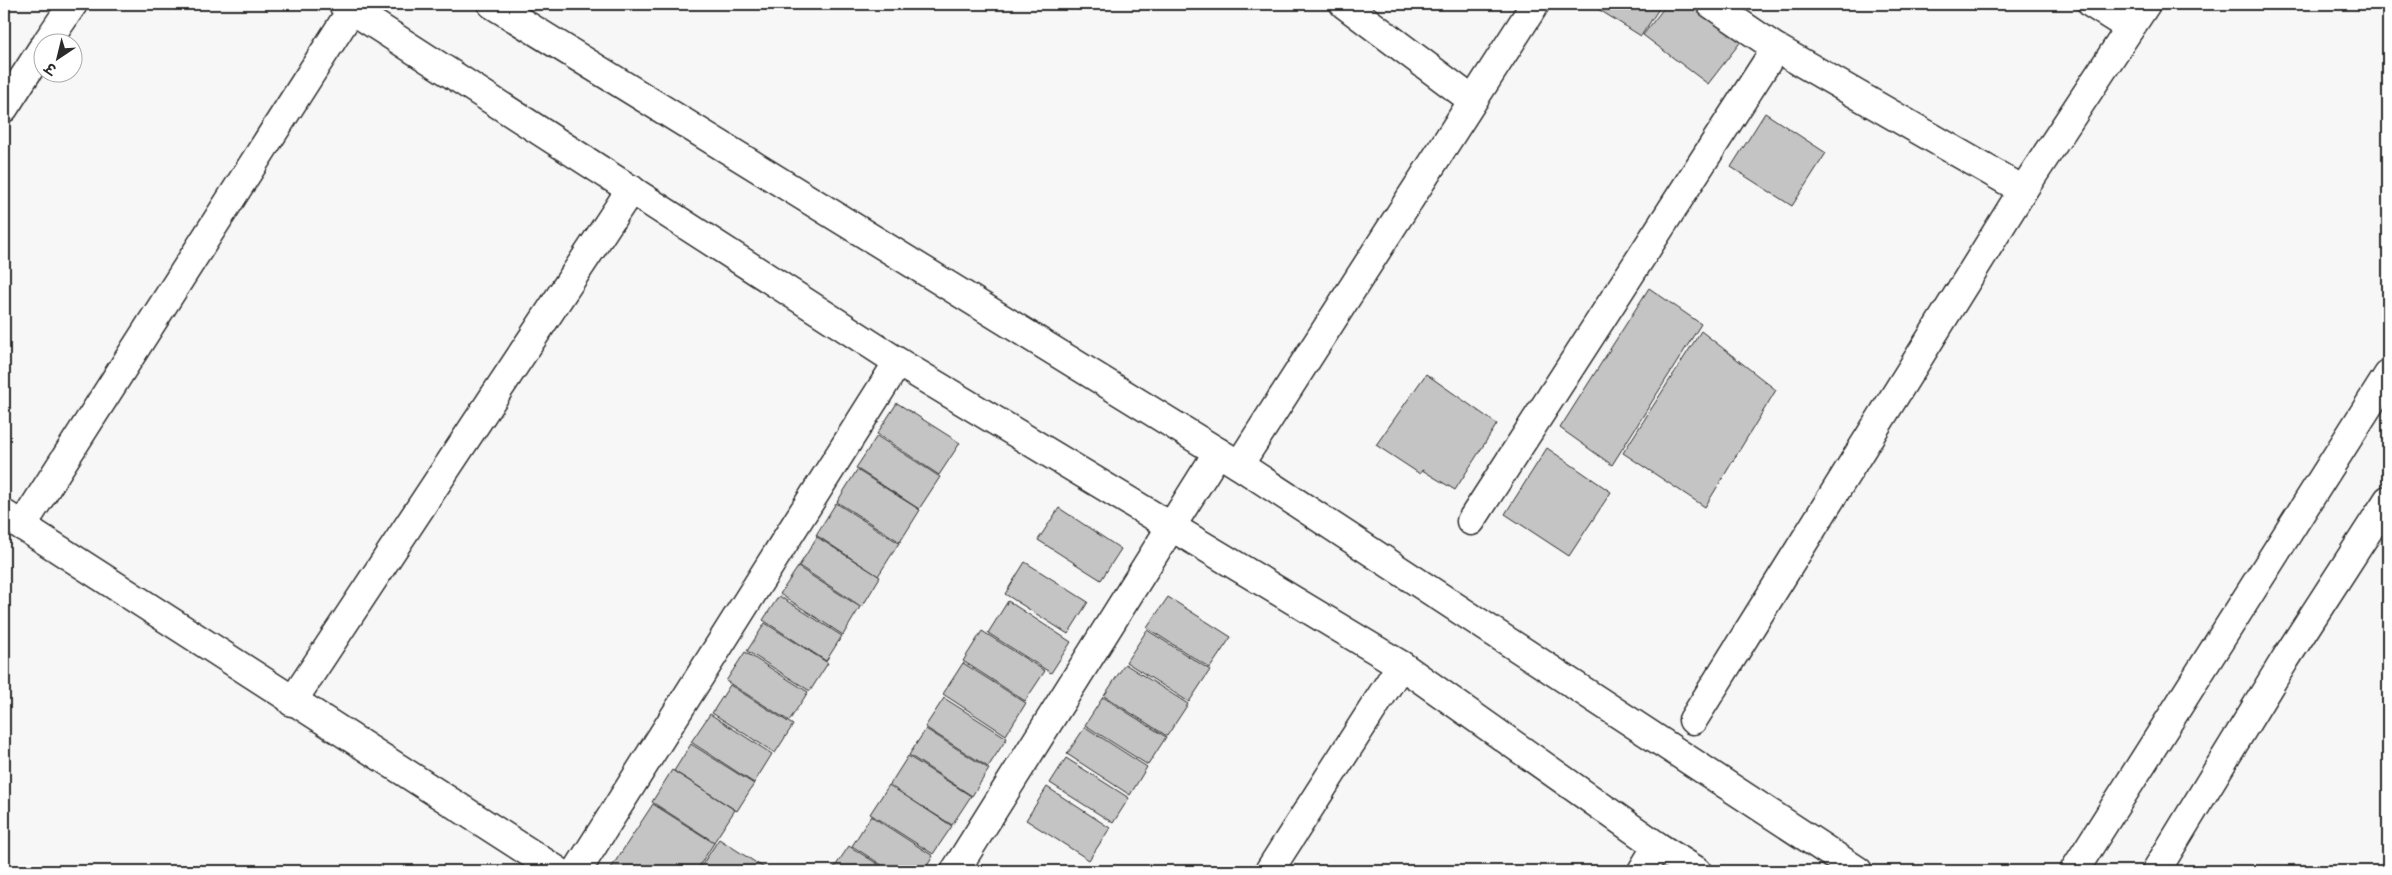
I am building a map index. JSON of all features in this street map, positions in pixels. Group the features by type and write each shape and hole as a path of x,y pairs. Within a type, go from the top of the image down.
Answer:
{"street":[{"path":"54,32 74,4"},
{"path":"492,4 1229,459 1858,871"},
{"path":"1344,4 1472,100"},
{"path":"955,871 1170,527 1229,459 1535,4"},
{"path":"1711,4 1776,48 2023,190"},
{"path":"2092,4 2130,28"},
{"path":"1693,720 2023,190 2146,4"},
{"path":"558,871 292,702 13,520 347,6 898,362 1401,665 1657,846 1697,871"},
{"path":"1471,521 1776,48"},
{"path":"4,108 32,65"},
{"path":"292,702 631,190"},
{"path":"577,871 898,362"},
{"path":"2074,871 2388,375"},
{"path":"2156,871 2286,658 2388,500"},
{"path":"1268,871 1401,665"},
{"path":"1642,871 1657,846"}],"building":[{"path":"1590,4 1662,4 1641,36"},
{"path":"1667,4 1695,4 1742,40 1708,84 1643,35"},
{"path":"1765,113 1826,153 1792,206 1731,167"},
{"path":"1649,288 1701,324 1612,465 1560,428"},
{"path":"1701,331 1776,390 1705,507 1623,453"},
{"path":"1426,374 1497,424 1455,490 1422,470 1420,474 1376,445"},
{"path":"897,403 960,443 939,475 877,434"},
{"path":"877,436 940,477 919,509 856,468"},
{"path":"1547,448 1611,492 1569,556 1505,514"},
{"path":"857,470 920,510 900,542 837,502"},
{"path":"836,503 899,543 878,576 816,535"},
{"path":"1059,508 1121,549 1101,580 1038,540"},
{"path":"817,537 880,577 862,607 799,566"},
{"path":"1025,562 1088,602 1068,634 1005,594"},
{"path":"798,567 860,607 843,635 780,594"},
{"path":"779,596 842,636 826,661 763,620"},
{"path":"1168,597 1231,637 1210,668 1147,628"},
{"path":"1008,601 1071,642 1051,673 988,633"},
{"path":"765,623 828,663 810,691 747,651"},
{"path":"1147,630 1210,670 1189,702 1126,662"},
{"path":"982,631 1045,671 1025,701 963,661"},
{"path":"745,652 808,692 789,721 726,681"},
{"path":"963,663 1026,703 1006,735 943,694"},
{"path":"1125,664 1188,704 1167,736 1104,696"},
{"path":"730,685 793,725 775,753 712,713"},
{"path":"1103,697 1166,737 1148,765 1085,725"},
{"path":"944,698 1007,738 988,767 925,727"},
{"path":"710,714 772,754 754,783 691,742"},
{"path":"1085,727 1147,767 1130,795 1067,754"},
{"path":"926,729 989,769 972,796 909,755"},
{"path":"691,744 754,784 737,811 674,771"},
{"path":"908,756 971,796 952,825 889,786"},
{"path":"1066,758 1129,798 1113,823 1050,783"},
{"path":"672,770 735,810 714,842 652,802"},
{"path":"889,785 952,826 933,854 870,814"},
{"path":"1047,787 1110,828 1089,860 1026,820"},
{"path":"653,804 714,843 696,871 616,871 611,868"},
{"path":"871,816 933,856 924,871 891,871 852,846"},
{"path":"719,839 769,871 698,871"},
{"path":"849,846 889,871 832,871"}]}
